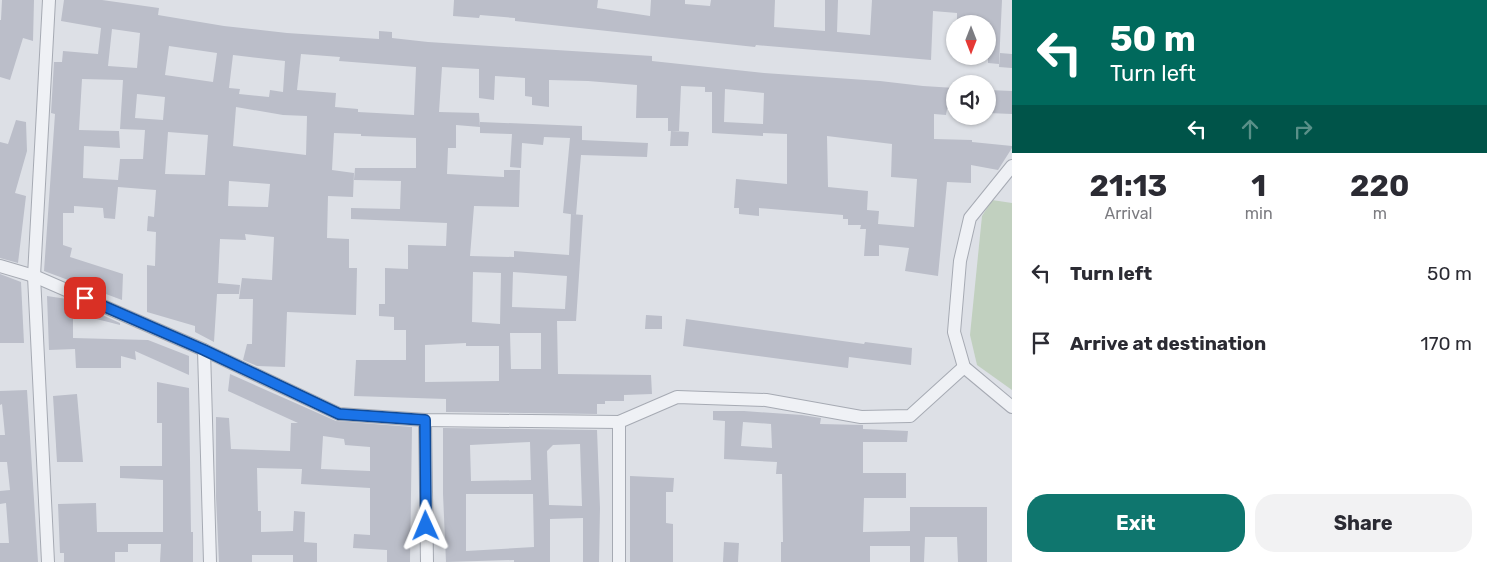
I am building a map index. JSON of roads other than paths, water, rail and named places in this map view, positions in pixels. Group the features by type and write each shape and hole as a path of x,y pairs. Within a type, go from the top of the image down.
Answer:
{"street":[{"path":"48,562 34,276 49,0"},
{"path":"1012,166 970,218 960,261 954,332 964,367 1012,407"},
{"path":"0,266 34,276 204,350 339,414 425,420 619,422 677,397 766,400 861,418 910,416 964,367"},
{"path":"204,350 210,562"},
{"path":"425,420 427,562"},
{"path":"619,422 619,562"}]}
